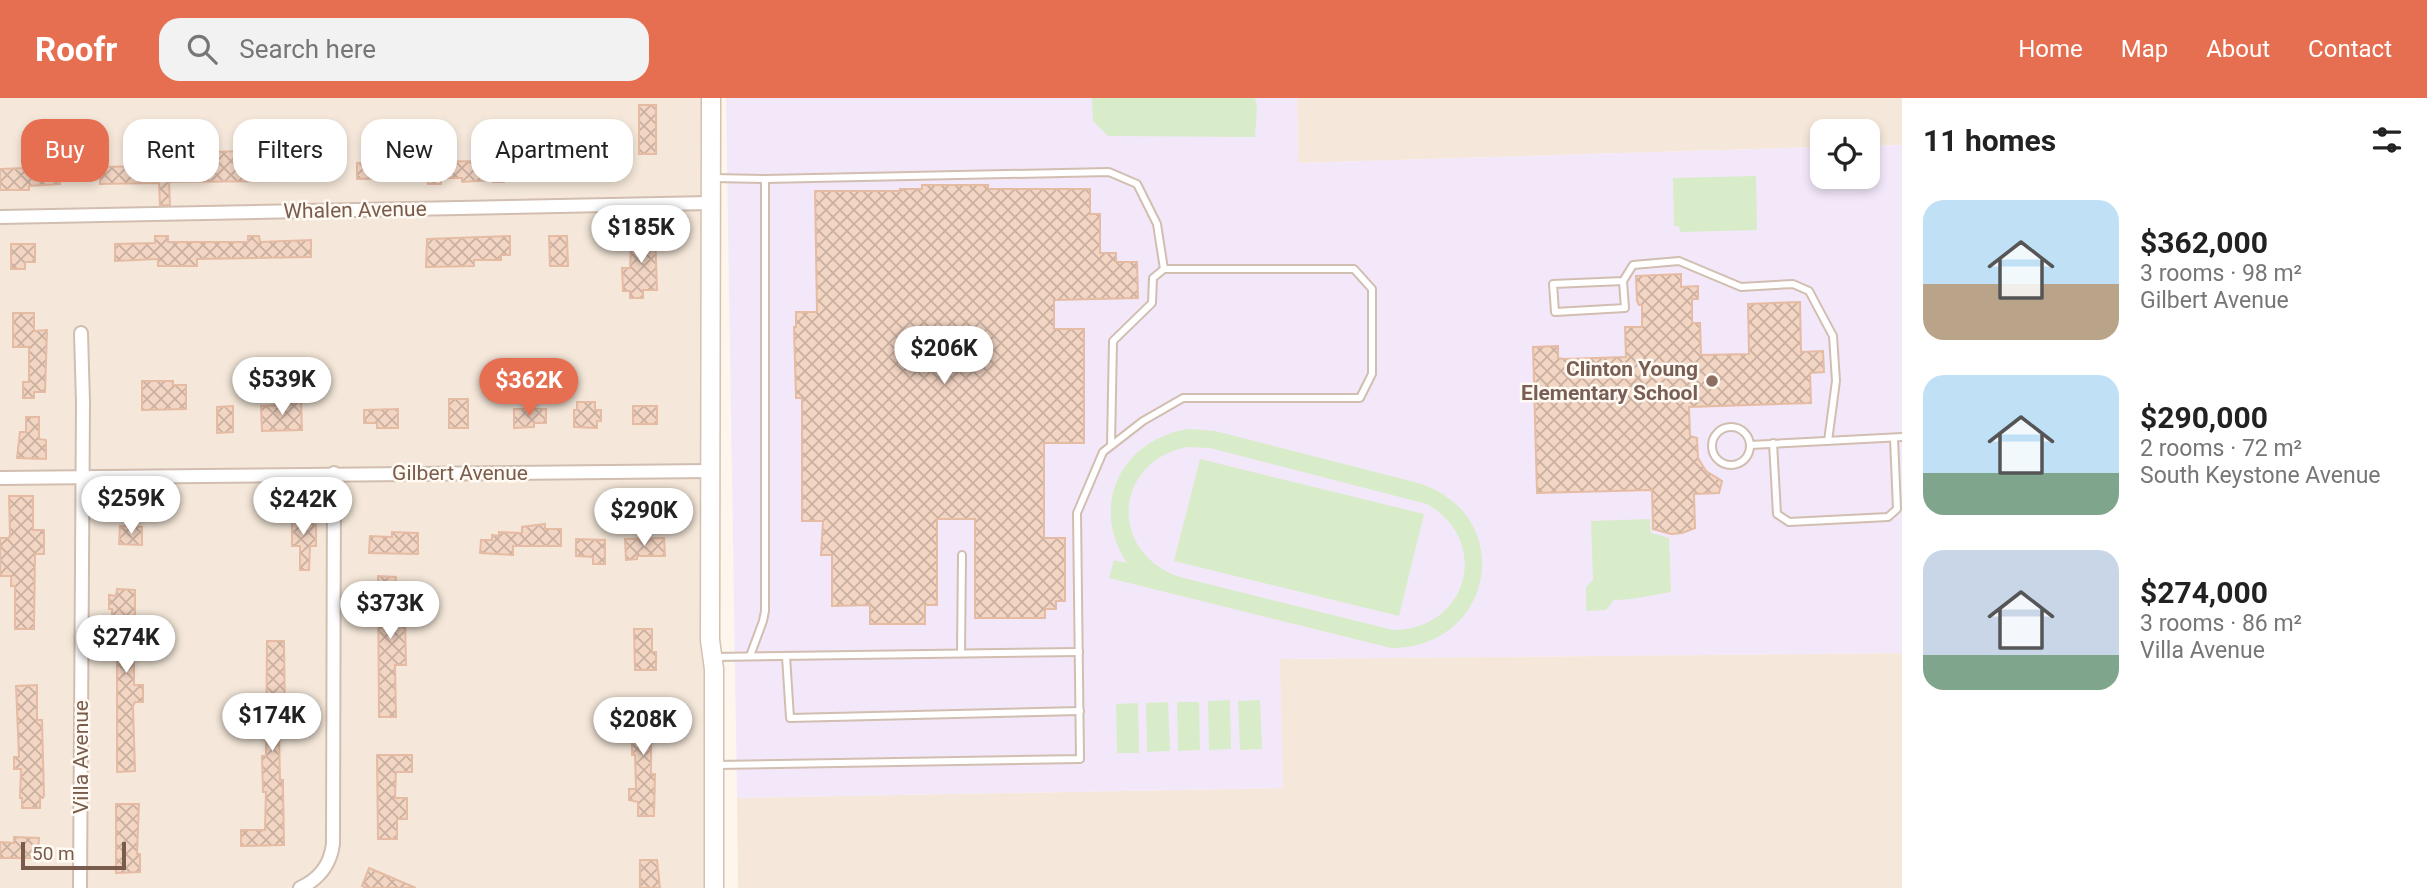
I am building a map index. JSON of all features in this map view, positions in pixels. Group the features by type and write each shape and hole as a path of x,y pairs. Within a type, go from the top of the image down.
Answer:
{"main road":[{"path":"711,98 710,640 714,888"}],"street":[{"name":"Whalen Avenue","path":"0,217 711,203"},
{"name":"Villa Avenue","path":"80,888 81,333"},
{"name":"Gilbert Avenue","path":"0,478 710,471"},
{"path":"300,888 322,874 330,859 333,844 334,473"}],"lane":[{"path":"711,178 1109,172 1137,184 1157,223 1164,269"},
{"path":"750,656 765,611 765,178"},
{"path":"1623,281 1553,284 1555,312 1625,309 1623,281 1633,265 1679,261 1741,287 1793,284 1810,291 1833,336 1836,381 1828,441"},
{"path":"714,765 1080,759 1077,513 1103,452 1143,421 1183,398 1360,398 1372,374 1372,289 1354,269 1164,269 1153,278 1152,303 1113,341 1111,445"},
{"path":"1727,427 1740,429 1750,444 1743,461 1732,466 1720,462 1712,453 1711,447 1716,434 1727,427"},
{"path":"1750,444 1773,443 1828,441 1898,438 1897,509 1888,517 1788,522 1777,514 1773,443"},
{"path":"961,653 962,555"},
{"path":"712,657 1079,652"},
{"path":"786,656 790,718 1080,711"}],"shaded area":[{"path":"0,98 702,98 705,888 0,888"},
{"path":"726,98 1297,98 1298,163 1810,147 1810,189 1880,189 1880,146 1902,145 1902,653 1280,659 1283,788 737,798"},
{"path":"1297,98 1902,98 1902,145 1880,146 1880,119 1810,119 1810,147 1298,163"},
{"path":"1902,653 1902,888 738,888 737,798 1283,788 1279,659"}],"green space":[{"path":"1092,98 1255,98 1255,137 1108,136 1093,121"},
{"path":"1756,176 1757,230 1680,232 1679,226 1674,226 1673,178"},
{"path":"1189,429 1215,431 1418,483 1450,499 1471,522 1481,549 1481,577 1472,604 1453,627 1426,642 1391,648 1109,578 1114,560 1127,563 1116,541 1111,519 1112,498 1118,478 1129,461 1145,446 1165,435","holes":["1187,447 1210,448 1427,504 1447,520 1460,539 1465,560 1462,581 1454,600 1439,616 1419,626 1393,630 1180,577 1157,565 1140,549 1131,529 1129,509 1133,488 1145,470 1162,456"]},
{"path":"1200,459 1424,514 1399,616 1174,561"},
{"path":"1650,519 1651,533 1669,538 1671,592 1614,600 1606,610 1586,611 1586,587 1593,580 1591,521"},
{"path":"1230,700 1231,749 1209,750 1208,701"},
{"path":"1260,700 1262,749 1240,750 1238,701"},
{"path":"1168,702 1170,751 1147,752 1146,703"},
{"path":"1177,702 1199,702 1200,750 1178,751"},
{"path":"1138,703 1139,753 1117,753 1116,704"}],"building":[{"path":"639,105 656,105 656,154 639,154"},
{"path":"233,151 233,182 219,182 219,152"},
{"path":"457,161 471,161 471,181 462,182 462,178 457,178"},
{"path":"357,163 361,163 361,179 357,179"},
{"path":"109,167 123,167 123,182 169,182 170,205 160,205 159,183 100,184 109,182"},
{"path":"21,168 21,182 60,184 29,186 29,190 0,190 0,169"},
{"path":"922,185 988,185 988,189 1090,189 1090,214 1100,214 1100,253 1116,253 1116,262 1137,262 1138,298 1054,300 1054,329 1084,329 1084,443 1044,443 1044,538 1065,538 1065,601 1056,601 1056,609 1045,609 1045,618 975,618 975,519 937,519 937,605 925,605 925,624 870,624 870,605 832,606 832,555 821,555 823,521 802,521 802,398 796,398 794,327 796,312 817,312 815,191 900,191 922,189"},
{"path":"655,230 657,290 643,290 643,298 630,298 630,291 623,291 622,268 630,268 632,231"},
{"path":"155,236 168,236 168,242 248,242 248,236 259,236 260,242 311,240 311,257 197,259 197,266 158,266 158,259 115,261 115,244 155,243"},
{"path":"510,236 510,255 501,255 501,260 474,260 474,266 426,267 427,239"},
{"path":"549,236 567,236 568,266 550,266"},
{"path":"11,244 35,244 35,262 25,262 25,269 11,269"},
{"path":"1681,274 1681,287 1698,286 1698,299 1692,299 1692,323 1700,323 1701,355 1749,354 1748,304 1800,302 1801,352 1823,351 1824,372 1810,373 1811,403 1689,407 1690,436 1697,438 1698,458 1706,471 1722,481 1719,493 1694,494 1695,528 1682,533 1671,534 1653,529 1652,490 1537,493 1533,347 1558,346 1558,358 1564,359 1626,357 1625,327 1642,327 1642,305 1637,301 1636,276"},
{"path":"13,313 34,313 34,331 47,330 45,392 34,392 34,398 23,398 23,382 29,382 29,347 13,347"},
{"path":"142,381 173,381 173,385 186,385 186,409 142,410"},
{"path":"301,399 302,430 262,431 261,406 287,405 287,400"},
{"path":"449,399 468,399 468,428 449,428"},
{"path":"577,402 595,402 595,410 601,410 601,421 597,421 597,428 574,427"},
{"path":"233,406 233,432 217,433 217,407"},
{"path":"633,406 657,406 657,424 633,424"},
{"path":"398,409 398,428 377,428 377,423 364,423 364,410"},
{"path":"514,409 546,409 546,423 514,428"},
{"path":"26,417 39,417 39,439 46,440 46,459 17,458 20,432 26,432"},
{"path":"9,496 33,496 33,530 44,530 44,554 35,554 34,629 15,629 15,586 11,586 11,576 0,576 0,538 9,538 10,534"},
{"path":"292,512 305,512 304,520 313,520 313,525 316,525 316,546 310,546 309,570 300,570 300,546 292,546"},
{"path":"545,524 545,529 561,529 561,546 513,546 513,555 480,553 481,540 492,540 492,535 499,536 499,532 522,533 522,527"},
{"path":"120,526 142,527 142,545 119,544"},
{"path":"392,532 418,533 418,554 369,553 370,536 392,537"},
{"path":"664,538 665,556 637,556 637,559 626,560 625,539"},
{"path":"576,539 605,540 605,564 593,564 593,557 576,556"},
{"path":"378,576 396,577 395,587 408,588 405,616 406,665 395,665 396,717 379,717"},
{"path":"117,589 135,590 135,626 140,626 140,640 134,640 134,685 143,685 143,702 135,702 133,706 135,771 117,772 117,641 112,640 109,595 116,596"},
{"path":"634,629 652,629 652,652 656,652 656,670 635,670"},
{"path":"267,641 284,641 285,717 283,736 279,736 284,845 241,846 241,830 265,830 266,792 263,792 262,756 266,756"},
{"path":"37,685 37,720 42,720 44,795 40,798 40,808 22,808 21,769 14,769 14,757 19,757 16,686"},
{"path":"659,707 659,724 651,724 651,774 655,774 654,816 638,816 638,802 629,800 629,789 636,789 635,755 632,755 632,734 629,734 629,719 625,719 625,709"},
{"path":"377,755 412,755 412,772 396,772 395,798 407,798 407,819 397,819 397,839 378,839"},
{"path":"116,804 139,804 137,854 140,854 140,872 116,873"},
{"path":"14,837 39,838 38,858 0,858 0,842 14,843"},
{"path":"640,860 657,860 660,888 640,888"},
{"path":"369,868 416,888 362,886"}],"place":[{"name":"Clinton Young Elementary School","path":"1712,381"}]}
